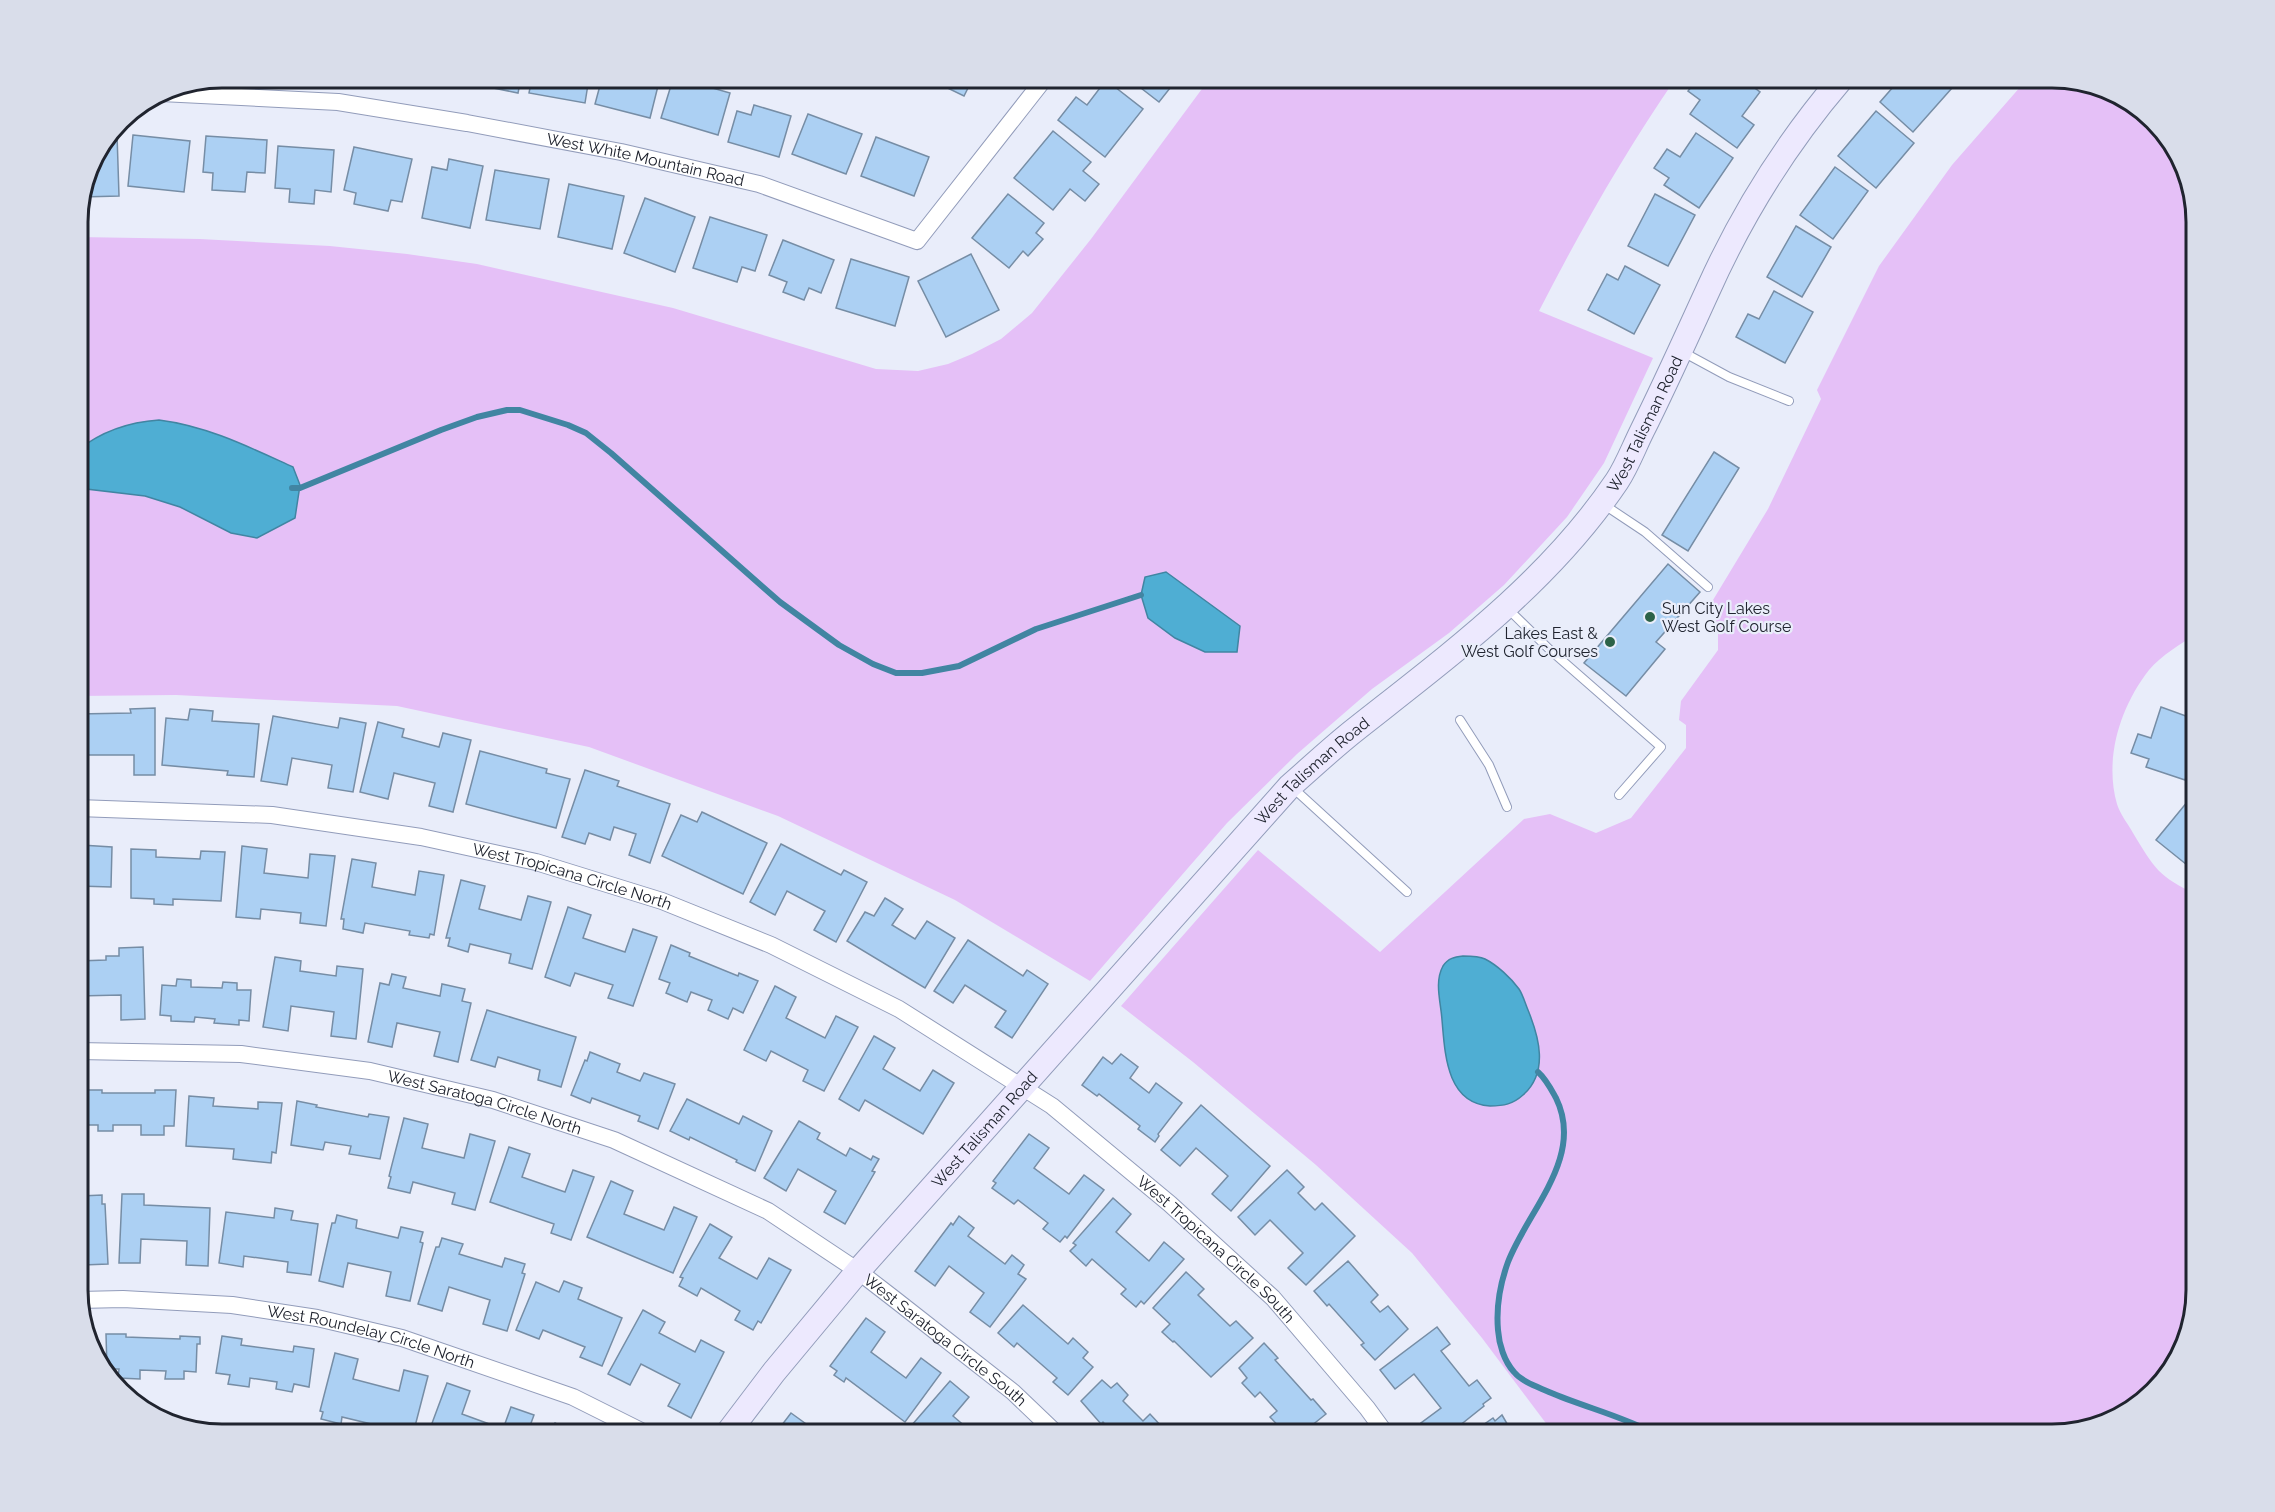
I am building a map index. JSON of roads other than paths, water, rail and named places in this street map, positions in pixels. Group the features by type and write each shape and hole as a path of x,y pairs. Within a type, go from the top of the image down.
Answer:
{"street":[{"name":"West Talisman Road","path":"735,1424 774,1372 858,1271 1290,786 1354,730 1474,636 1550,563 1618,479 1681,351 1708,288 1748,211 1809,117 1833,88"},
{"name":"West White Mountain Road","path":"185,94 338,102 621,152 759,184 917,241 1037,89"},
{"name":"West Tropicana Circle North","path":"89,808 272,814 421,837 536,862 662,901 771,945 899,1009 1023,1087"},
{"name":"West Saratoga Circle North","path":"89,1051 241,1054 370,1071 493,1100 614,1140 768,1211 858,1271"},
{"name":"West Tropicana Circle South","path":"1023,1087 1052,1106 1170,1204 1273,1298 1379,1424"},
{"name":"West Saratoga Circle South","path":"858,1271 1013,1392 1047,1424"},
{"name":"West Roundelay Circle North","path":"89,1300 123,1299 232,1305 317,1318 402,1338 573,1397 627,1424"}],"lane":[{"path":"1681,351 1730,376 1789,401"},
{"path":"1600,502 1646,532 1708,587"},
{"path":"1506,607 1549,649 1661,747 1619,795"},
{"path":"1460,720 1489,765 1507,807"},
{"path":"1290,786 1407,892"}],"water":[{"path":"159,420 194,427 244,445 293,467 300,485 295,518 257,538 231,533 180,507 145,496 89,489 89,442 116,429"},
{"path":"1166,572 1240,626 1237,652 1205,652 1175,638 1148,618 1141,595 1145,577"},
{"path":"1463,956 1485,959 1499,968 1512,981 1522,994 1536,1031 1539,1065 1536,1076 1523,1095 1508,1104 1490,1106 1475,1103 1464,1096 1456,1086 1447,1061 1439,993 1440,972 1447,961"}],"waterway":[{"path":"292,488 300,488 477,417 507,410 520,410 586,433 780,602 839,645 873,664 896,673 922,673 959,666 1036,629 1141,595"},
{"path":"1538,1072 1556,1098 1563,1120 1564,1141 1559,1162 1550,1183 1517,1242 1505,1270 1498,1313 1499,1335 1503,1352 1507,1363 1517,1376 1535,1386 1634,1424"}],"place":[{"name":"Sun City Lakes West Golf Course","path":"1650,617"},
{"name":"Lakes East & West Golf Courses","path":"1610,642"}]}
